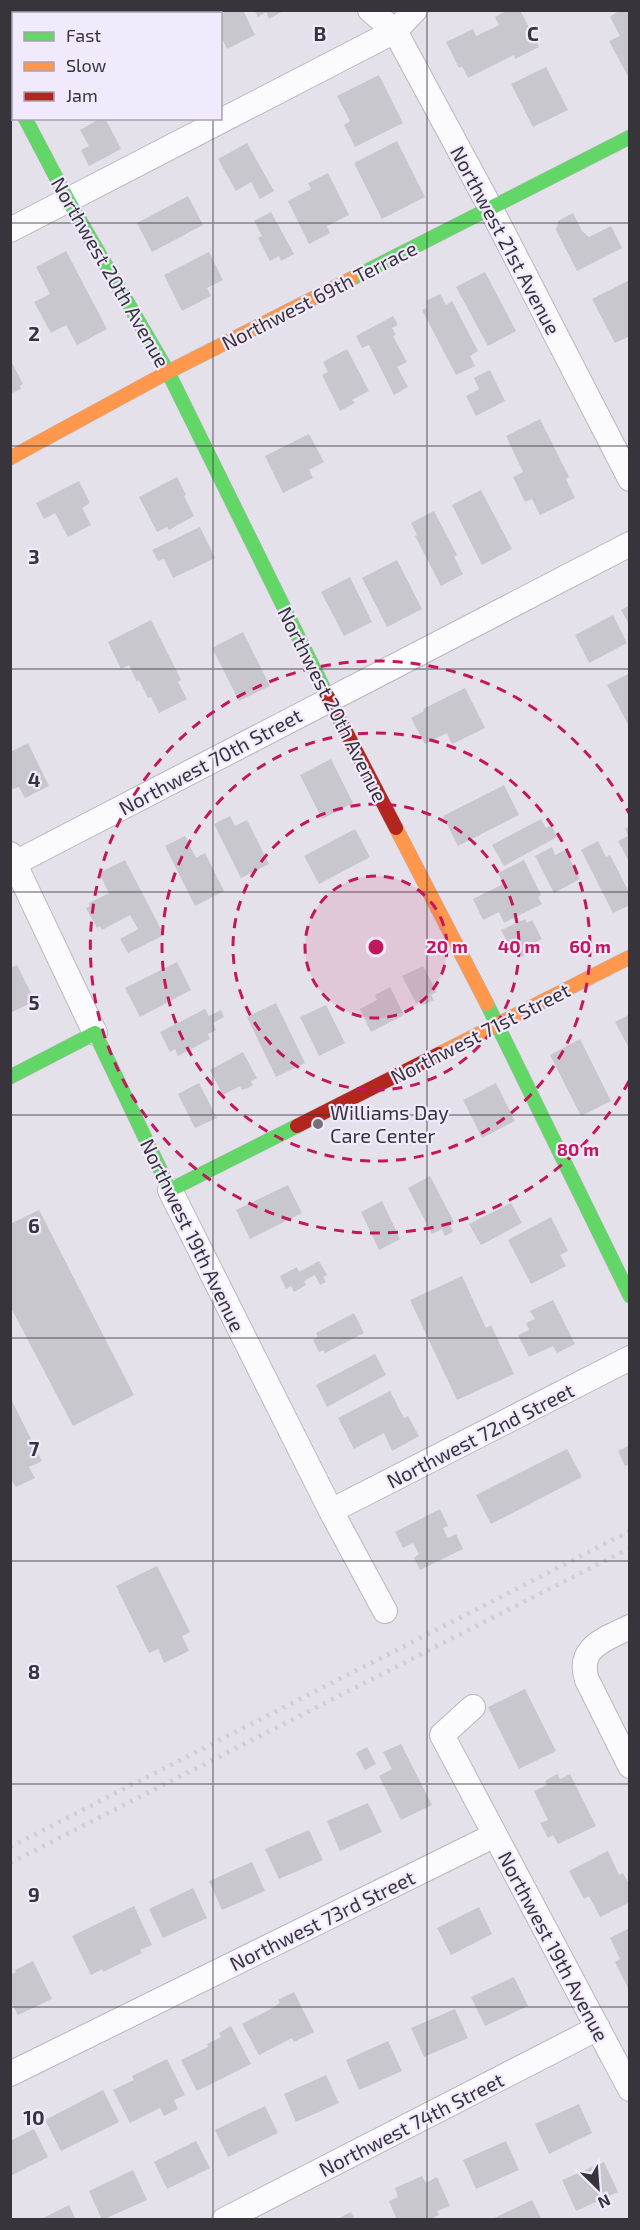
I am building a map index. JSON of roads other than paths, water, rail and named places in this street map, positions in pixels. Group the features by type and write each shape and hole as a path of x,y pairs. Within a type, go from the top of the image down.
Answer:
{"street":[{"name":"Northwest 21st Avenue","path":"370,10 395,31 490,207 630,479"},
{"path":"10,230 395,31 415,10"},
{"name":"Northwest 20th Avenue","path":"26,120 68,200 168,372 329,699 498,1025 630,1296"},
{"name":"Northwest 69th Terrace","path":"10,458 168,372 630,137"},
{"name":"Northwest 70th Street","path":"13,858 630,544"},
{"name":"Northwest 19th Avenue","path":"13,858 170,1190 331,1511 385,1611"},
{"name":"Northwest 71st Street","path":"170,1190 630,957"},
{"path":"10,1077 95,1033"},
{"name":"Northwest 72nd Street","path":"331,1511 630,1358"},
{"path":"630,1627 591,1649 584,1665 587,1680 630,1766"},
{"path":"473,1707 442,1735 495,1835"},
{"name":"Northwest 19th Avenue","path":"495,1835 630,2089"},
{"name":"Northwest 73rd Street","path":"10,2074 495,1835"},
{"name":"Northwest 74th Street","path":"224,2220 598,2028"}],"railway":[{"path":"10,1847 630,1531"},
{"path":"10,1863 630,1548"}],"place":[{"name":"Williams Day Care Center","path":"318,1124"}]}
